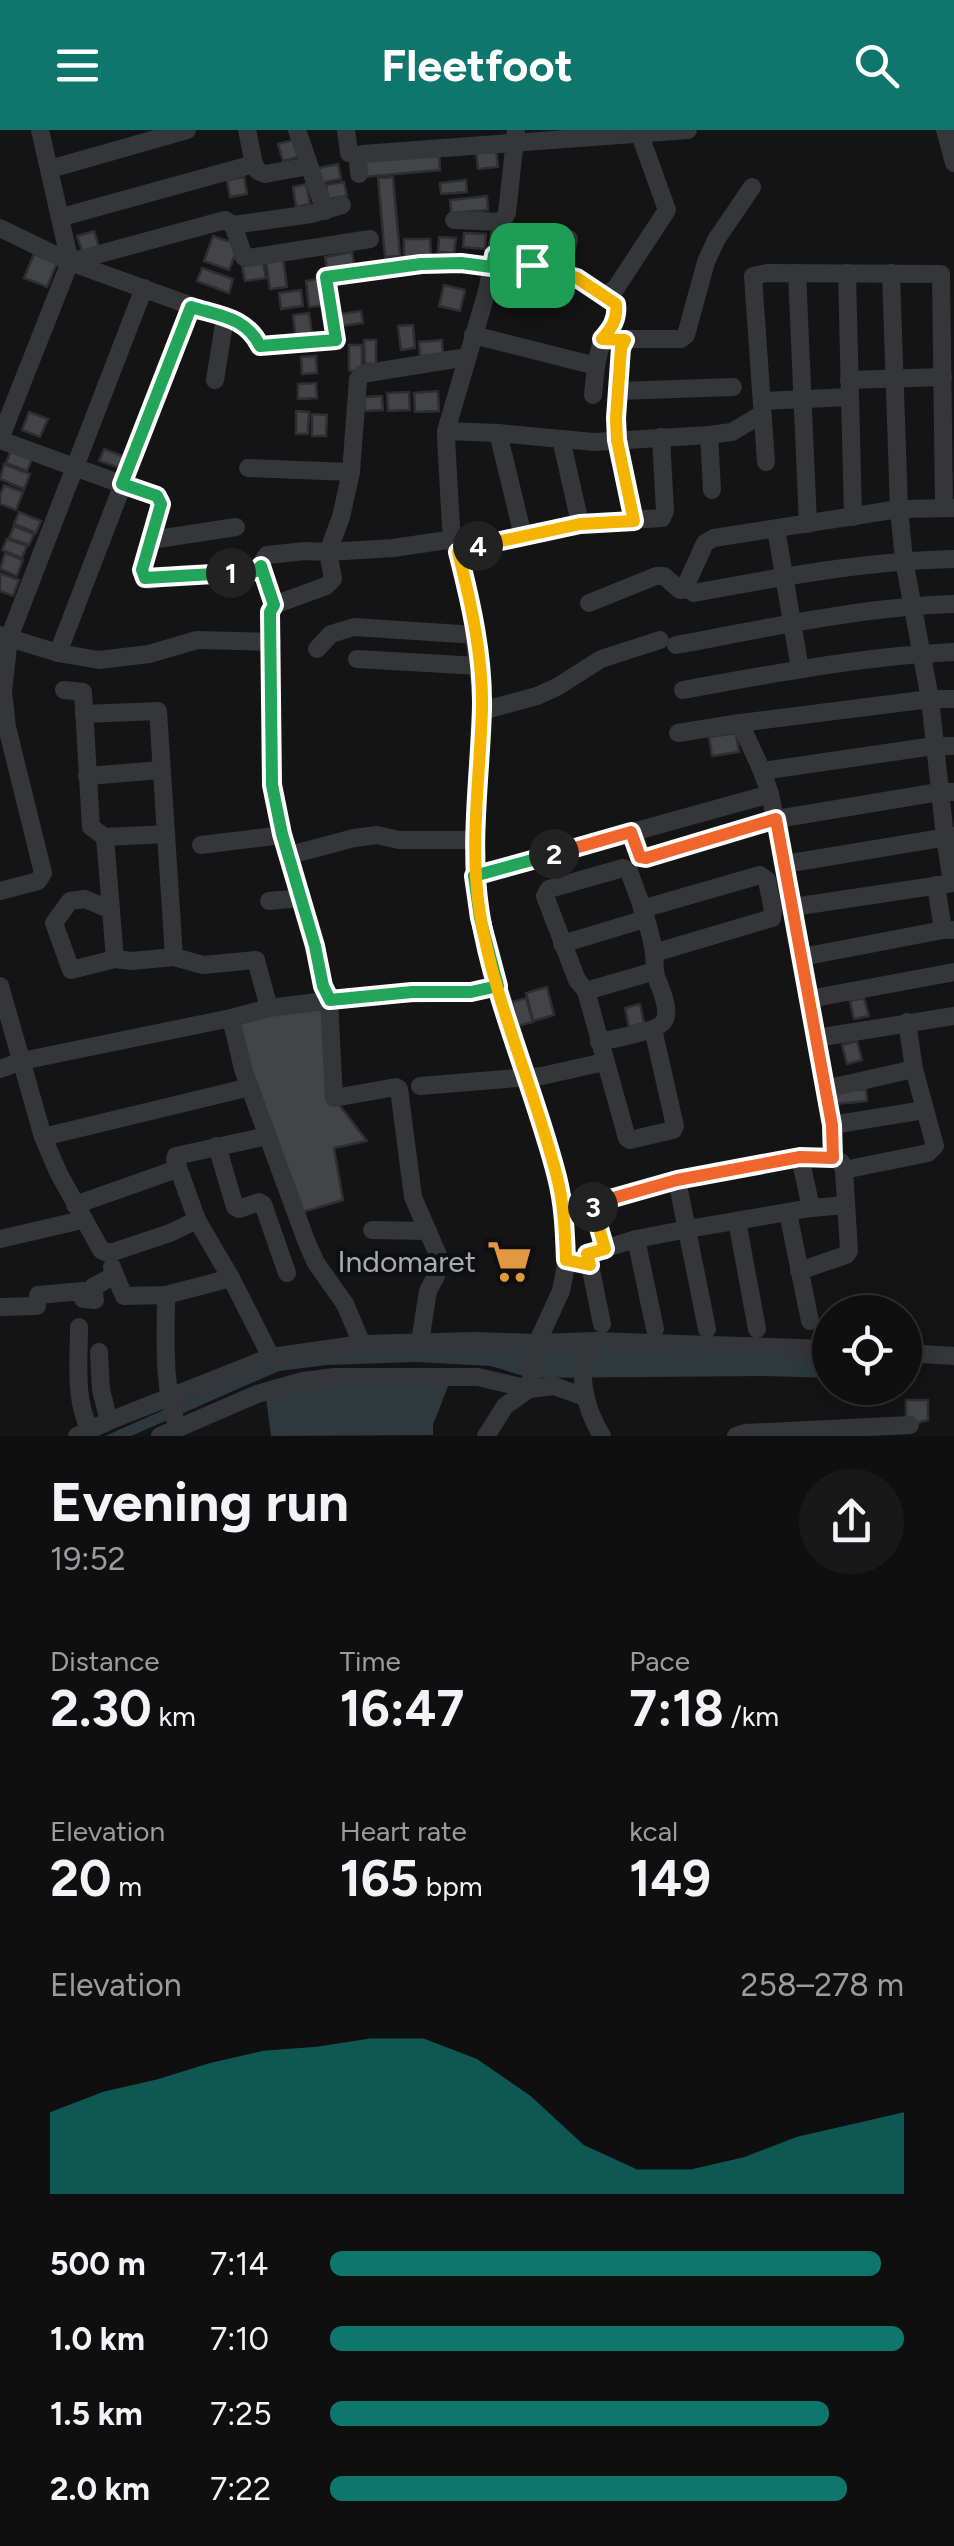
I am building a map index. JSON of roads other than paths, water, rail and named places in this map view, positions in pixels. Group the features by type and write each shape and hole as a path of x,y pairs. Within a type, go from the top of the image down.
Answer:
{"street":[{"path":"40,130 70,262 0,440 157,496 160,508 142,570 148,580 256,571 261,566"},
{"path":"50,169 188,130"},
{"path":"247,130 258,171 265,174 309,166"},
{"path":"233,225 334,208 309,166 297,130"},
{"path":"346,130 349,153"},
{"path":"359,174 362,154 516,136 688,130"},
{"path":"945,130 954,163"},
{"path":"604,296 616,288 667,210 648,133"},
{"path":"486,1436 505,1406 529,1389 537,1343 561,1291 566,1260 558,1178 480,918 474,840 482,711 476,636 451,527 446,431 509,200 516,136"},
{"path":"62,218 254,164"},
{"path":"602,339 680,339 686,334 706,262 752,187"},
{"path":"454,220 569,239 561,272"},
{"path":"70,262 220,221 233,225 248,258 370,240"},
{"path":"0,252 4,230 70,262 244,324 260,346 336,340 326,277 421,264 493,261 561,272 616,304 611,329 602,339 593,396"},
{"path":"688,589 687,582 709,540 899,509 949,508 941,274 757,273 752,279 766,462"},
{"path":"797,273 808,524"},
{"path":"847,273 853,517"},
{"path":"802,957 948,930 947,792 934,746 899,509 891,273"},
{"path":"0,891 38,881 44,873 8,766 4,637 144,288"},
{"path":"58,654 191,307"},
{"path":"215,380 225,318"},
{"path":"473,335 596,366"},
{"path":"625,340 621,348 617,440 634,521"},
{"path":"420,1342 438,1255 413,1197 398,1089 334,1098 330,1000 323,986 272,785 270,612 274,605 333,579 328,552 351,472 358,379 362,374 467,357"},
{"path":"446,431 561,439 709,436 732,432 762,408 894,379 942,378"},
{"path":"618,391 732,387"},
{"path":"498,433 523,536"},
{"path":"661,436 665,511 662,518"},
{"path":"709,436 712,490"},
{"path":"561,439 580,524"},
{"path":"248,468 351,472"},
{"path":"274,605 261,566 266,555 456,545 580,524 684,520"},
{"path":"151,540 236,527"},
{"path":"776,529 800,668"},
{"path":"589,603 656,576 664,576 680,590 694,593 904,560 954,559"},
{"path":"482,711 537,696 601,659 668,642 914,606 954,604"},
{"path":"317,650 331,634 354,626 476,636"},
{"path":"4,637 58,654 109,660 149,654 197,640 272,642"},
{"path":"683,690 800,668 954,652"},
{"path":"357,659 478,666"},
{"path":"64,690 83,692 91,828 104,837 166,834"},
{"path":"678,734 740,723 954,699"},
{"path":"84,714 158,711 174,957"},
{"path":"740,723 762,770 776,819 846,1205 849,1253 799,1271"},
{"path":"762,770 954,746"},
{"path":"87,776 161,770"},
{"path":"631,832 643,858 776,819 947,792"},
{"path":"474,876 770,794"},
{"path":"201,846 282,834"},
{"path":"290,854 377,836 399,840 474,840"},
{"path":"104,837 115,958"},
{"path":"784,864 949,837"},
{"path":"599,1042 662,1025 666,1018 643,914 629,871 622,868 548,890 546,901 577,980 586,991 604,1062 628,1138 634,1140 673,1130 676,1123 653,1028"},
{"path":"562,944 760,875 767,880 772,918 586,991"},
{"path":"793,907 948,883"},
{"path":"269,901 301,898"},
{"path":"110,910 85,899 70,902 54,923 71,970 115,958 132,962 174,957 203,965 256,960 270,1008"},
{"path":"810,999 954,972"},
{"path":"0,986 43,1138 78,1212 98,1246 106,1252 124,1296 166,1294 231,1278"},
{"path":"0,1069 270,1008 412,992 471,992 498,986"},
{"path":"816,1038 954,1016"},
{"path":"232,1018 250,1087 312,1253 340,1296 362,1344"},
{"path":"605,1249 592,1204 677,1180 800,1157 838,1164 934,1150 907,1022"},
{"path":"420,1086 542,1076 604,1062"},
{"path":"826,1089 914,1069"},
{"path":"43,1138 250,1087"},
{"path":"832,1125 924,1110"},
{"path":"267,1136 176,1156 197,1220 272,1357"},
{"path":"218,1146 235,1208 263,1204 287,1273"},
{"path":"800,1157 811,1208"},
{"path":"0,1239 78,1212 177,1168"},
{"path":"677,1180 708,1330"},
{"path":"602,1324 587,1254 636,1238 846,1205"},
{"path":"788,1213 810,1322"},
{"path":"106,1252 156,1238 197,1220"},
{"path":"737,1221 756,1329"},
{"path":"372,1230 428,1230"},
{"path":"636,1238 656,1329"},
{"path":"566,1260 590,1265"},
{"path":"0,1307 37,1306 38,1295 83,1291 83,1300 95,1300 94,1287 115,1275"},
{"path":"166,1294 169,1397 176,1423"},
{"path":"79,1328 83,1433 272,1357 362,1344 474,1340 589,1347 812,1349"},
{"path":"589,1347 585,1388 595,1425 604,1435"},
{"path":"99,1352 100,1390 109,1421"},
{"path":"922,1355 954,1356"},
{"path":"160,1436 176,1423 257,1394 302,1381 335,1377 478,1377 529,1389 585,1388"},
{"path":"736,1436 910,1425"}],"place":[{"name":"Indomaret","path":"509,1262"}]}
